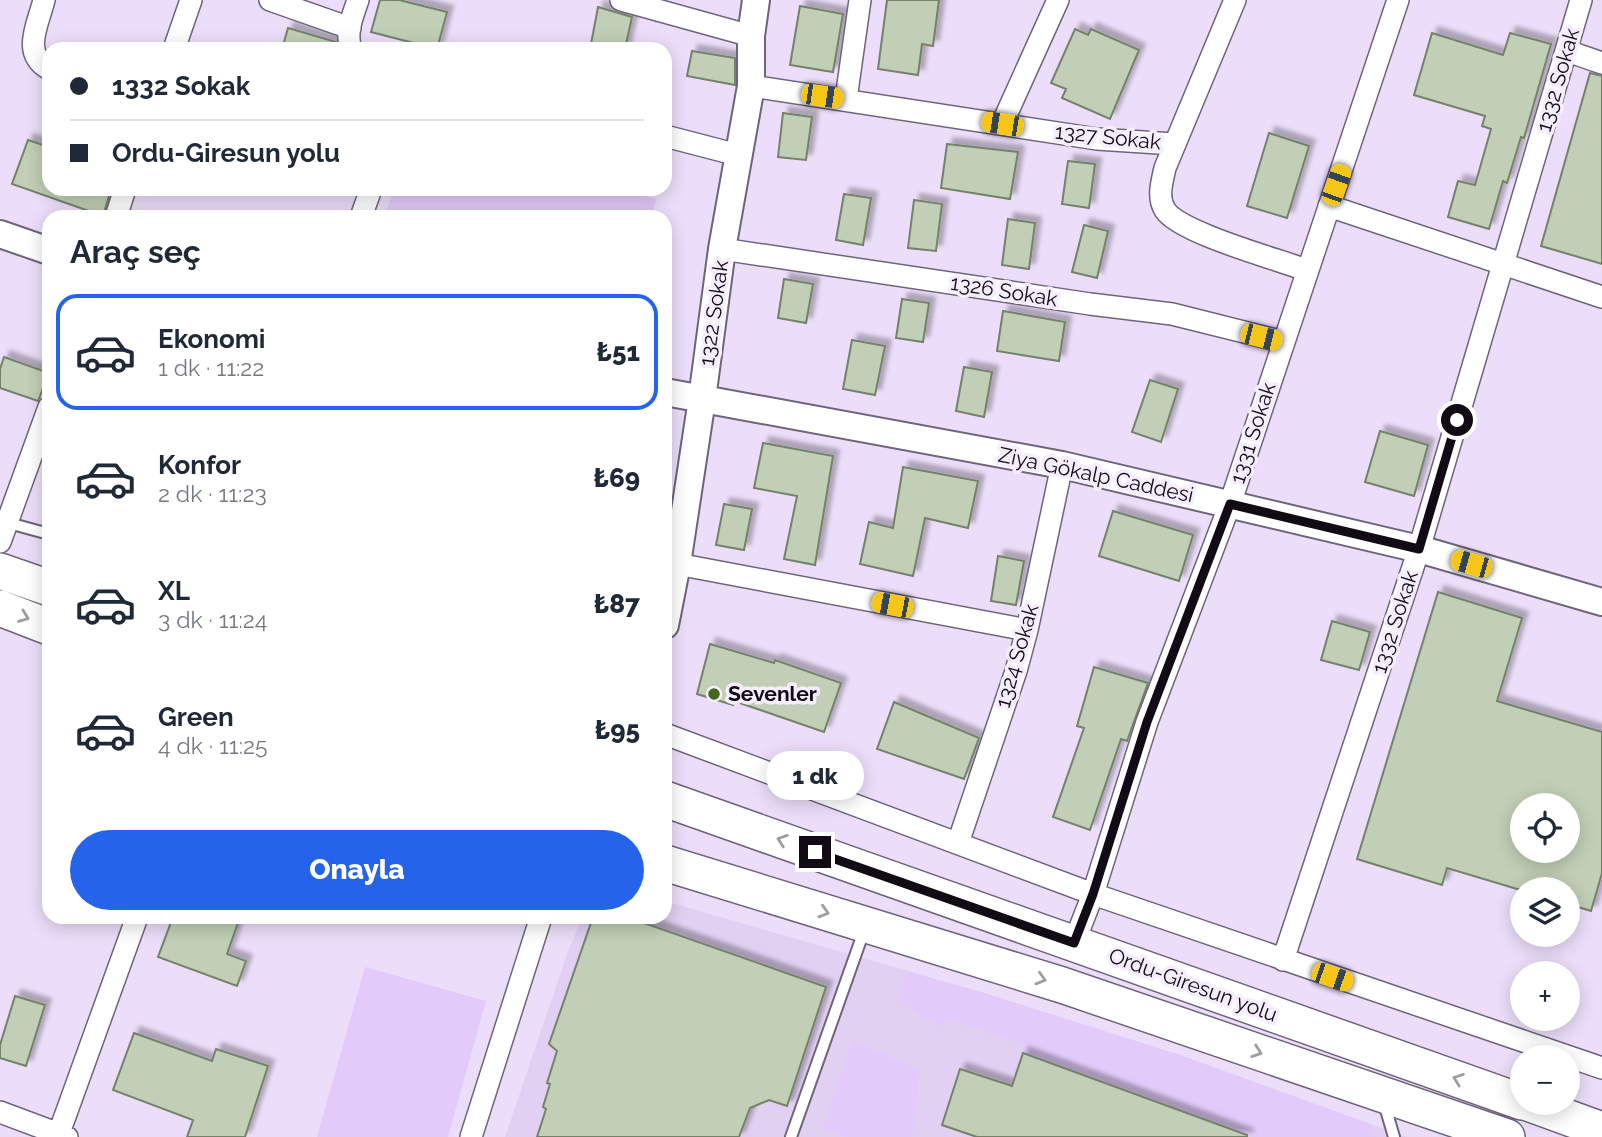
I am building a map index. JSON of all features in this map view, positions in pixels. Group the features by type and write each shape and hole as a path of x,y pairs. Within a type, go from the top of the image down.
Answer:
{"highway":[{"path":"0,571 42,586"},
{"path":"0,608 42,624"},
{"name":"Ordu-Giresun yolu","path":"672,801 1510,1097"},
{"name":"Ordu-Giresun yolu","path":"672,865 1062,985 1507,1137"},
{"name":"Ordu-Giresun yolu","path":"1560,1115 1602,1130"}],"street":[{"path":"42,64 35,59 32,47 44,0"},
{"path":"176,42 191,0"},
{"path":"270,0 350,39 358,0"},
{"path":"621,0 751,36"},
{"name":"1322 Sokak","path":"672,589 722,249 751,86 751,36 756,0"},
{"path":"846,99 860,0"},
{"path":"1002,124 1058,0"},
{"path":"1236,0 1164,167 1160,195 1165,211 1189,229 1306,270"},
{"name":"1331 Sokak","path":"1074,943 1093,894 1147,722 1230,504 1398,0"},
{"name":"1332 Sokak","path":"1283,960 1419,549 1581,0"},
{"path":"1567,51 1602,63"},
{"name":"1327 Sokak","path":"751,86 1097,139 1174,144"},
{"path":"672,138 738,155"},
{"path":"1329,206 1602,297"},
{"path":"0,234 42,249"},
{"name":"1326 Sokak","path":"722,249 1172,314 1284,342"},
{"name":"Ziya Gökalp Caddesi","path":"672,393 1062,465 1419,549 1602,602"},
{"path":"3,528 42,425"},
{"name":"1324 Sokak","path":"958,843 1027,630 1062,465"},
{"path":"677,564 1027,630"},
{"path":"672,737 1093,894 1602,1068"},
{"path":"0,1112 63,1135 135,924"},
{"path":"471,1137 539,924"}],"lane":[{"path":"3,528 42,533"},
{"path":"791,1137 866,925"},
{"path":"1381,1094 1394,1137"}],"shaded area":[{"path":"392,196 646,196 656,199 654,210 386,210"},
{"path":"672,903 981,992 1180,1055 1407,1137 505,1137 579,924 672,924"},
{"path":"365,967 486,1001 448,1137 317,1137"},
{"path":"907,972 981,992 1180,1055 1369,1124 1377,1137 1253,1137 1023,1053 1024,1045 946,1019 942,1027 925,1019 898,999"},
{"path":"852,1041 919,1069 916,1120 912,1137 847,1137 823,1129"}],"building":[{"path":"380,0 399,0 447,12 439,42 410,42 371,32"},
{"path":"887,0 939,0 933,46 922,44 918,75 878,69"},
{"path":"800,6 843,14 833,72 790,65"},
{"path":"598,7 632,17 627,42 591,42"},
{"path":"288,28 336,42 284,42"},
{"path":"1075,29 1088,35 1091,29 1139,50 1110,119 1062,98 1066,89 1051,83"},
{"path":"1432,33 1503,55 1510,33 1551,44 1524,138 1521,137 1507,183 1503,181 1489,229 1448,217 1458,181 1475,185 1491,129 1482,126 1485,116 1414,95"},
{"path":"692,51 735,58 735,85 687,76"},
{"path":"1590,73 1602,76 1602,264 1541,246"},
{"path":"783,113 812,117 806,160 778,157"},
{"path":"1269,133 1309,146 1287,218 1247,206"},
{"path":"28,140 42,145 42,195 12,184"},
{"path":"947,144 1018,152 1010,199 941,188"},
{"path":"1068,161 1095,164 1089,208 1062,204"},
{"path":"844,194 871,198 863,245 836,240"},
{"path":"46,196 109,196 105,210 86,210"},
{"path":"914,200 942,204 936,251 908,248"},
{"path":"1008,219 1035,223 1029,269 1002,265"},
{"path":"1084,225 1108,231 1097,278 1072,272"},
{"path":"784,279 813,284 806,323 778,318"},
{"path":"902,299 929,303 923,342 896,338"},
{"path":"1003,311 1065,322 1059,361 997,351"},
{"path":"852,340 885,346 875,395 843,389"},
{"path":"4,357 42,371 42,391 38,401 0,388 0,369"},
{"path":"964,367 992,372 984,417 956,411"},
{"path":"1150,380 1178,389 1161,442 1132,432"},
{"path":"1380,431 1428,445 1414,496 1365,482"},
{"path":"763,443 833,456 815,565 784,559 797,496 754,488"},
{"path":"903,467 978,481 968,528 925,518 913,576 860,564 869,522 893,528"},
{"path":"724,504 752,509 744,550 716,545"},
{"path":"1113,511 1193,535 1179,581 1099,556"},
{"path":"998,556 1024,561 1016,605 991,601"},
{"path":"1438,592 1522,618 1497,701 1602,732 1602,873 1591,911 1580,908 1580,877 1510,877 1510,887 1447,868 1442,885 1357,859"},
{"path":"1332,621 1370,632 1359,670 1321,660"},
{"path":"710,644 774,663 775,660 841,683 824,732 734,701 733,705 697,694"},
{"path":"1094,667 1148,683 1127,741 1121,739 1090,830 1053,817 1084,728 1077,726"},
{"path":"894,702 979,738 964,779 877,749"},
{"path":"170,924 238,924 227,954 246,961 237,986 158,957"},
{"path":"591,924 647,924 826,987 787,1106 769,1100 750,1108 739,1137 537,1137 546,1109 543,1107 550,1084 547,1083 557,1051 549,1044"},
{"path":"15,996 45,1005 26,1066 0,1058 0,1045"},
{"path":"134,1033 212,1061 216,1049 268,1066 245,1137 187,1137 193,1120 113,1090"},
{"path":"1023,1053 1247,1137 977,1137 942,1125 960,1069 1012,1086"}],"place":[{"name":"Sevenler","path":"714,694"}],"route":[{"path":"815,852 1074,943 1093,894 1147,722 1230,504 1419,549 1457,420"}]}
